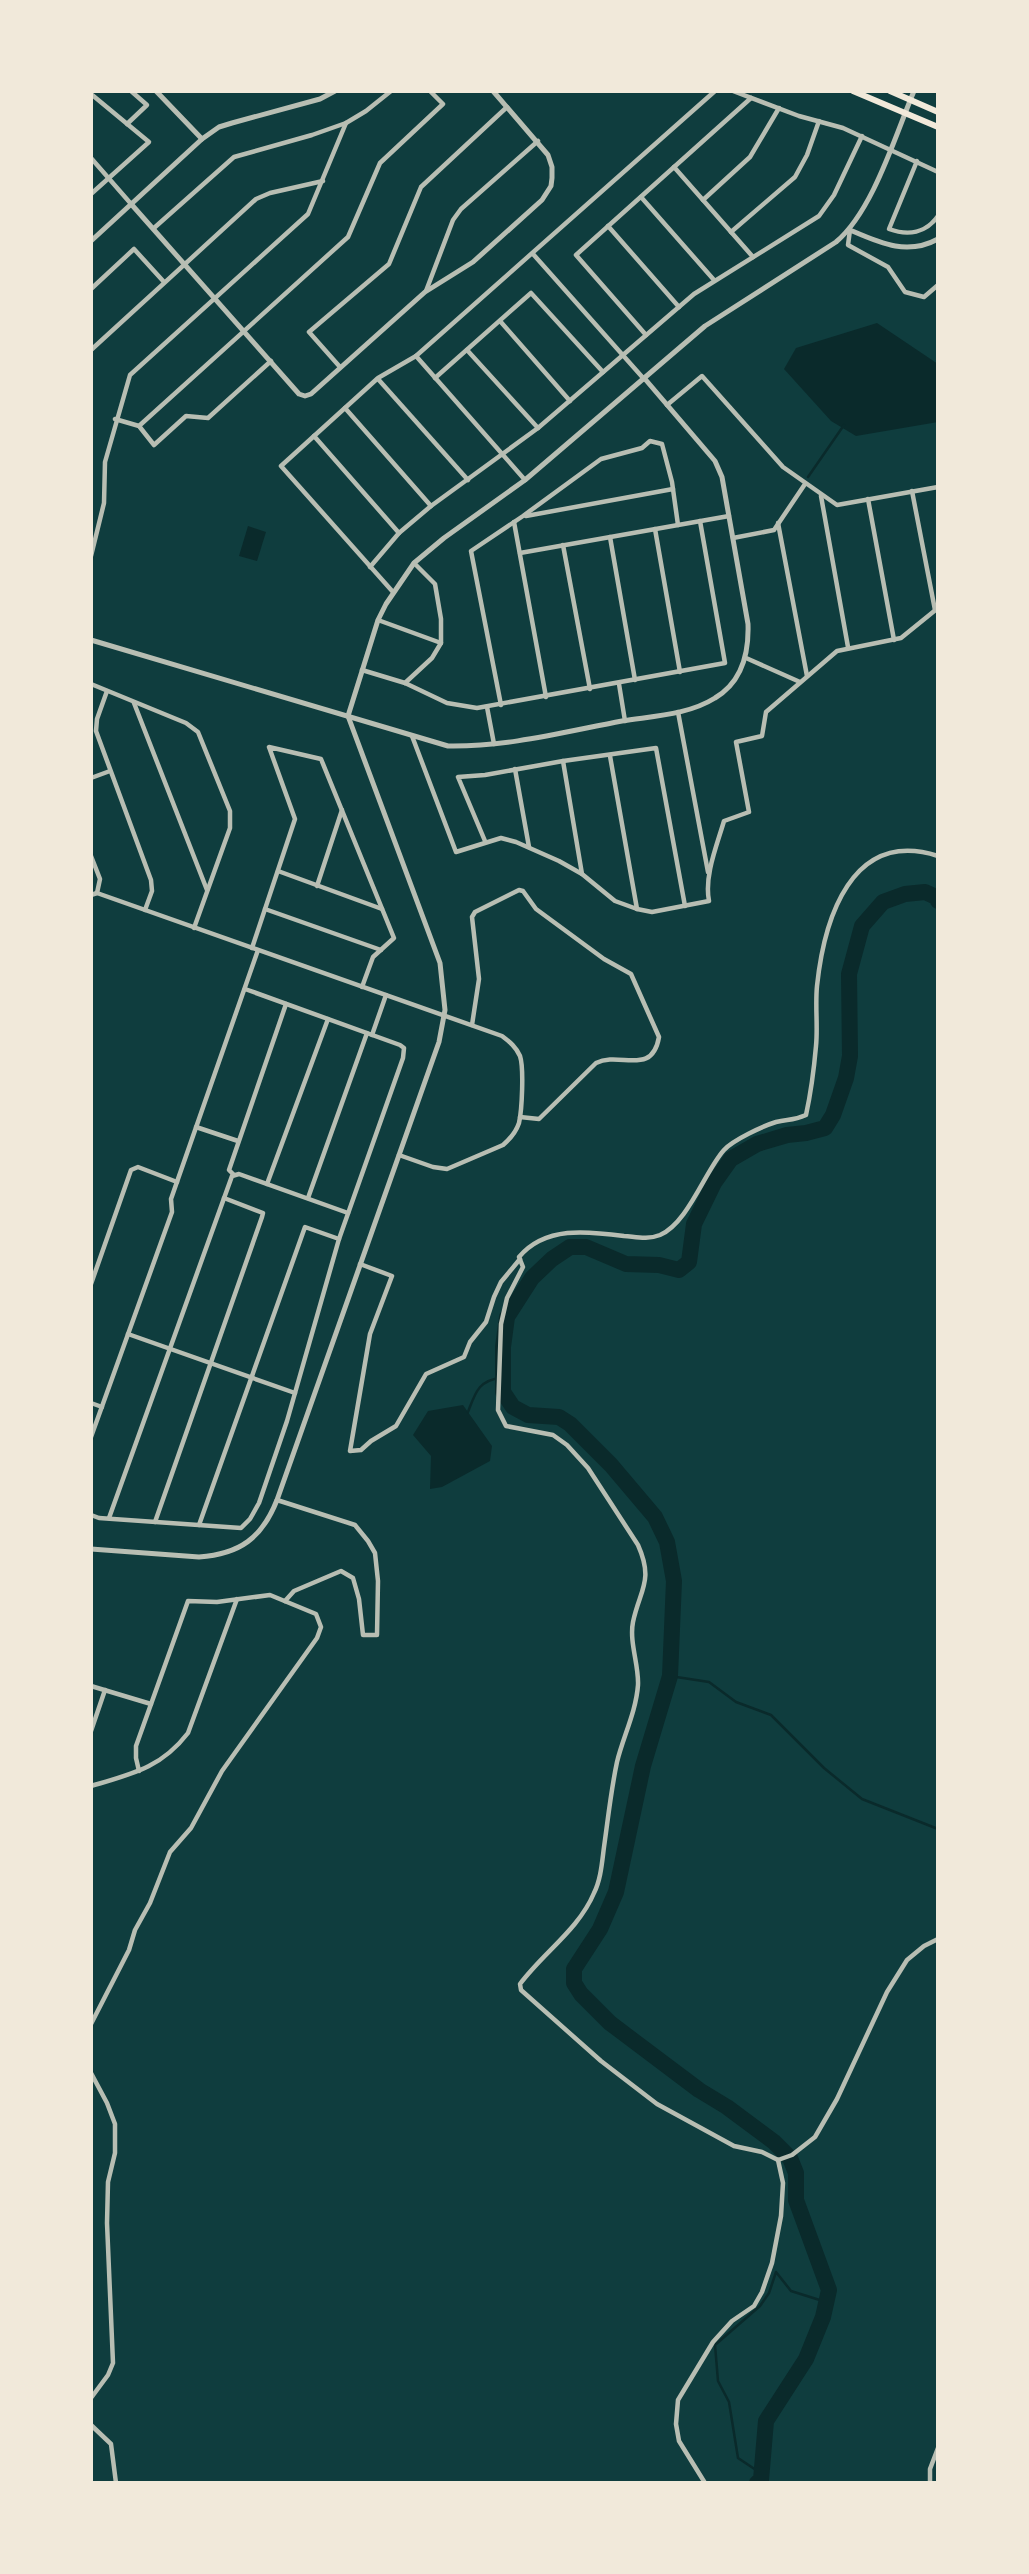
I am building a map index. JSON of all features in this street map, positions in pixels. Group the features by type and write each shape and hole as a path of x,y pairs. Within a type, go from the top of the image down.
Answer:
{"main road":[{"path":"853,91 938,127"},
{"path":"890,91 938,112"}],"street":[{"path":"127,124 147,105 131,91"},
{"path":"156,91 202,139"},
{"path":"91,241 202,139 219,127 320,99 335,91"},
{"path":"154,228 234,157 346,123 391,91"},
{"path":"139,426 348,237 380,163 443,104 430,91"},
{"path":"91,158 299,394 305,396 311,394 425,292 473,262 547,194 551,186 552,167 548,155 493,91"},
{"path":"393,592 281,466 378,378 416,356 715,91"},
{"path":"733,91 862,136 938,172"},
{"path":"91,1549 199,1557 225,1553 238,1549 258,1534 272,1514 443,1028 444,986 440,963 348,716 378,620 393,592 414,564 444,538 525,480 705,326 836,242 850,230 863,212 914,91"},
{"path":"91,94 149,142 91,194"},
{"path":"646,335 576,255 751,98"},
{"path":"340,367 309,332 389,264 421,187 507,107"},
{"path":"704,200 750,158 779,108"},
{"path":"731,232 795,177 807,155 819,121"},
{"path":"91,556 104,503 104,462 130,375 308,214 346,123"},
{"path":"370,567 399,533 431,506 538,428 679,307 714,280 810,223 826,208 862,136"},
{"path":"425,292 453,220 461,209 538,141"},
{"path":"917,161 889,229 900,233 922,230 938,216"},
{"path":"674,167 753,257"},
{"path":"91,350 262,195 323,181"},
{"path":"640,197 714,280"},
{"path":"608,226 679,307"},
{"path":"850,230 899,248 924,245 938,239"},
{"path":"850,230 848,244 888,267 905,292 924,297 938,285"},
{"path":"91,289 134,249 164,282"},
{"path":"91,640 448,746 494,745 678,712 703,704 724,691 739,673 749,646 748,624 729,516 722,478 715,461 533,254"},
{"path":"435,378 531,293 603,373"},
{"path":"500,321 570,401"},
{"path":"467,350 538,428"},
{"path":"416,356 525,480"},
{"path":"115,419 139,426 154,444 186,416 208,418 272,361"},
{"path":"667,405 702,376 783,467 837,505 938,487"},
{"path":"378,378 468,480"},
{"path":"345,408 431,506"},
{"path":"314,436 399,533"},
{"path":"501,705 471,551 601,459 642,448 650,441 662,444 678,525"},
{"path":"733,538 774,530 805,484"},
{"path":"523,516 673,489"},
{"path":"412,735 456,852 501,838 529,848 582,874 615,901 637,909 652,912 709,901 709,877 724,821 749,812 736,742 762,736 766,712 837,651 901,638 936,609 912,491"},
{"path":"821,495 848,648"},
{"path":"867,499 894,639"},
{"path":"520,553 729,516"},
{"path":"362,670 405,683 447,703 463,707 487,707 725,663 700,521"},
{"path":"514,522 546,697"},
{"path":"778,523 807,677"},
{"path":"655,529 680,672"},
{"path":"610,537 635,680"},
{"path":"563,545 590,689"},
{"path":"405,683 432,658 441,643 442,619 435,584 414,564"},
{"path":"378,620 441,643"},
{"path":"746,658 800,682"},
{"path":"91,684 186,723 198,732 230,811 230,828 194,928"},
{"path":"619,684 625,721"},
{"path":"107,691 96,725 97,737 151,880 152,891 145,910"},
{"path":"134,702 208,891"},
{"path":"487,707 494,745"},
{"path":"678,712 709,877"},
{"path":"91,1437 172,1212 171,1199 245,989 265,908 295,819 269,747 321,759 394,938 373,957 362,987"},
{"path":"485,841 458,777 656,748 685,906"},
{"path":"610,756 637,909"},
{"path":"563,761 582,874"},
{"path":"515,769 529,848"},
{"path":"91,778 110,771"},
{"path":"317,886 342,810"},
{"path":"360,1264 392,1276 370,1334 349,1451 361,1450 396,1426 426,1374 464,1357 470,1342 486,1322 501,1282 527,1247 553,1234 582,1232 643,1239 664,1234 692,1201 724,1149 764,1127 806,1115 816,1043 817,988 822,956 836,905 846,886 867,862 885,854 927,853 938,856"},
{"path":"91,856 100,879 94,894 470,1024 502,1036 515,1047 521,1063 520,1116 515,1132 503,1145 453,1167 441,1169 399,1155"},
{"path":"278,871 382,909"},
{"path":"470,1024 479,979 472,917 475,912 519,890 523,891 536,909 631,974 659,1037 649,1057 643,1061 603,1059 539,1119 520,1116"},
{"path":"265,908 382,950"},
{"path":"91,1515 241,1528 250,1520 259,1503 295,1393 339,1239 404,1052 400,1045 245,989"},
{"path":"308,1198 386,995"},
{"path":"234,1175 229,1170 286,1004"},
{"path":"267,1184 328,1019"},
{"path":"196,1127 238,1141"},
{"path":"91,1284 131,1170 138,1167 177,1182"},
{"path":"234,1175 239,1174 348,1213"},
{"path":"109,1518 234,1175"},
{"path":"155,1522 263,1213 224,1198"},
{"path":"199,1525 305,1227 339,1239"},
{"path":"520,1259 523,1267 507,1298 501,1324 497,1394 501,1420 506,1426 553,1435 575,1452 638,1545 646,1575 633,1623 638,1667 636,1696 617,1763 598,1882 572,1927 530,1970 520,1987 544,2012 601,2061 657,2104 734,2146 762,2152 778,2160 792,2155 815,2137 837,2099 887,1992 907,1960 938,1939"},
{"path":"128,1334 295,1393"},
{"path":"91,1403 102,1407"},
{"path":"277,1500 355,1525 368,1541 375,1553 378,1581 377,1635 363,1635 359,1599 353,1578 341,1571 294,1591 285,1601"},
{"path":"91,2024 130,1950 135,1930 150,1903 170,1852 191,1828 222,1772 317,1638 321,1627 316,1614 264,1595 237,1600 188,1601 136,1746 139,1771"},
{"path":"91,1786 139,1771 163,1760 188,1733 237,1600"},
{"path":"91,1686 151,1704"},
{"path":"91,1731 105,1690"},
{"path":"91,2073 114,2124 115,2153 108,2182 107,2224 113,2363 108,2375 91,2398"},
{"path":"705,2483 680,2441 676,2424 678,2400 713,2342 732,2321 754,2306 762,2292 772,2263 781,2216 783,2183 778,2160"},
{"path":"91,2426 111,2444 116,2483"},
{"path":"930,2483 930,2469 938,2448"}],"water":[{"path":"877,323 938,364 938,422 856,436 831,421 784,369 796,348"},
{"path":"248,526 266,532 257,561 239,556"},
{"path":"463,1405 492,1446 490,1461 442,1487 430,1489 431,1456 413,1435 428,1411"}],"waterway":[{"path":"808,477 844,425"},
{"path":"757,2483 761,2480 766,2421 806,2359 823,2317 829,2290 796,2200 796,2173 790,2158 774,2142 610,2023 581,1994 574,1983 574,1969 600,1929 616,1892 643,1766 670,1676 674,1581 667,1542 655,1517 611,1465 570,1424 559,1417 528,1415 513,1407 503,1392 503,1347 507,1317 532,1278 552,1259 570,1247 586,1247 626,1264 659,1265 679,1270 689,1262 694,1224 714,1183 731,1159 757,1144 825,1128 833,1115 846,1078 850,1056 849,974 862,926 883,902 905,894 925,892 936,897 938,901"},
{"path":"468,1412 479,1388 488,1381 503,1377"},
{"path":"670,1676 709,1682 736,1702 771,1715 824,1768 862,1799 938,1829"},
{"path":"762,2474 738,2458 729,2402 718,2381 715,2345 760,2306 769,2293 776,2272 791,2291 826,2302"}]}
